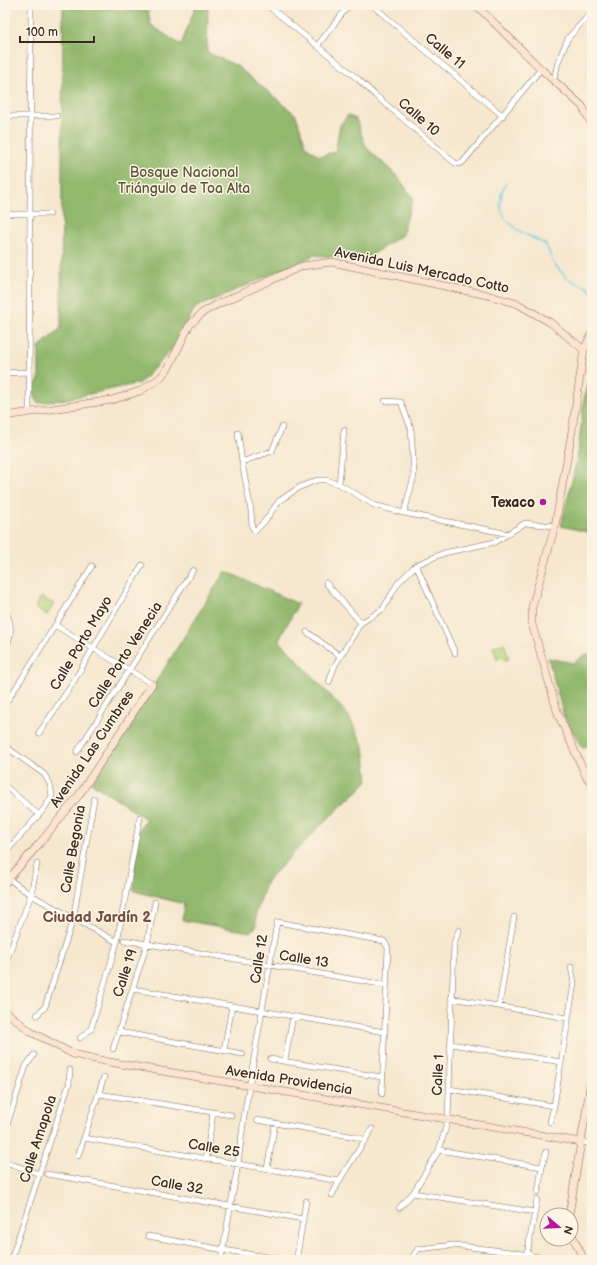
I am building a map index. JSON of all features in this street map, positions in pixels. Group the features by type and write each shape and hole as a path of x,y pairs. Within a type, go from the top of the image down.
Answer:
{"street":[{"path":"29,412 31,5"},
{"name":"Calle 10","path":"267,5 358,78 375,95 455,164 464,162 541,69"},
{"path":"317,46 349,5"},
{"name":"Calle 11","path":"372,5 503,116"},
{"path":"476,5 541,69 582,106 592,124"},
{"path":"589,5 592,8"},
{"path":"554,80 558,62 568,38 592,12"},
{"path":"5,116 57,116"},
{"path":"5,214 50,214"},
{"name":"Avenida Luis Mercado Cotto","path":"5,416 112,400 140,391 160,378 168,367 189,326 202,313 216,305 302,266 332,262 518,304 551,323 584,350"},
{"path":"592,333 584,350 571,438 555,526 532,606 532,624 558,714 586,776 592,784"},
{"path":"5,373 29,372"},
{"path":"385,401 401,402 411,429 414,476 404,513"},
{"path":"242,462 272,451 282,427"},
{"path":"339,484 344,430"},
{"path":"238,433 251,511 252,526 255,531 264,522 279,501 300,487 317,480 326,480 339,484 374,505 404,513 509,534"},
{"path":"329,682 335,665 361,622 383,609 398,583 416,565 444,553 495,542 525,523 555,526"},
{"name":"Calle Porto Mayo","path":"39,733 71,686 142,565"},
{"path":"416,565 455,653"},
{"path":"5,704 38,655 92,566"},
{"name":"Calle Porto Venecia","path":"77,752 193,570"},
{"path":"326,584 361,622"},
{"path":"5,611 11,626 10,636 5,648"},
{"path":"55,625 152,684"},
{"path":"307,632 340,656"},
{"name":"Avenida Las Cumbres","path":"7,881 79,795 152,684"},
{"path":"5,744 9,749 44,774 50,784 52,796 39,814 6,850"},
{"path":"5,786 39,814"},
{"name":"Calle Begonia","path":"37,1015 45,1007 73,919 94,799"},
{"path":"80,1038 91,1030 117,942 140,817"},
{"path":"5,964 31,895 36,864"},
{"path":"7,881 73,919 117,942"},
{"name":"Calle 19","path":"113,1049 147,944 154,902"},
{"path":"499,1006 514,917"},
{"name":"Calle 12","path":"222,1260 238,1164 244,1117 277,922 384,941 388,948 382,1094"},
{"name":"Calle 1","path":"399,1208 413,1193 439,1150 448,1120 454,944 459,930"},
{"name":"Calle 13","path":"124,940 386,985"},
{"path":"550,1122 554,1106 567,1018 574,983 571,968"},
{"path":"133,989 385,1032"},
{"path":"451,998 567,1018"},
{"path":"224,1050 232,1006"},
{"name":"Avenida Providencia","path":"5,1011 31,1032 73,1054 109,1062 250,1087 581,1142"},
{"path":"285,1060 293,1016"},
{"path":"119,1032 243,1054"},
{"path":"451,1044 561,1062"},
{"path":"5,1131 26,1066 34,1055"},
{"path":"270,1059 285,1060 382,1077"},
{"name":"Calle Amapola","path":"11,1260 69,1084 70,1070"},
{"path":"570,1207 592,1075"},
{"path":"78,1156 104,1077"},
{"path":"449,1089 554,1106"},
{"path":"99,1094 231,1115"},
{"path":"206,1159 214,1113"},
{"path":"257,1120 366,1140"},
{"path":"267,1169 275,1123"},
{"path":"332,1195 339,1181 372,1129"},
{"name":"Calle 25","path":"84,1138 339,1181"},
{"path":"581,1142 592,1144"},
{"path":"439,1150 542,1167"},
{"path":"538,1192 546,1152"},
{"path":"5,1162 40,1174"},
{"name":"Calle 32","path":"47,1174 303,1219"},
{"path":"413,1193 535,1212"},
{"path":"527,1258 537,1199"},
{"path":"293,1260 296,1256 306,1201"},
{"path":"148,1236 286,1260"},
{"path":"414,1260 413,1256 418,1249 454,1246 484,1248 527,1258 553,1260"},
{"path":"578,1247 584,1260"}],"green space":[{"name":"Bosque Nacional Triángulo de Toa Alta","path":"196,5 208,5 207,52 237,66 296,115 306,146 319,156 335,152 340,125 348,115 356,119 366,147 398,177 413,198 402,235 364,260 315,255 195,308 173,348 140,383 61,400 38,403 32,389 39,380 39,347 61,328 63,6 148,11 151,25 181,45"},
{"path":"592,372 592,533 561,526 577,460 585,392"},
{"path":"225,571 298,604 279,640 348,715 364,747 368,781 319,827 267,881 256,913 256,927 250,932 182,920 184,904 134,891 136,835 146,819 92,783"},
{"path":"41,597 54,604 47,615 35,608"},
{"path":"504,643 509,659 505,660 503,657 497,659 493,647"},
{"path":"586,654 592,655 592,744 582,748 564,716 548,658 573,663"}],"waterway":[{"path":"506,183 502,191 500,205 505,219 518,230 546,245 554,264 568,279 587,287 592,292"}],"place":[{"name":"Texaco","path":"543,502"}],"district":[{"name":"Ciudad Jardín 2","path":"97,917"}]}
